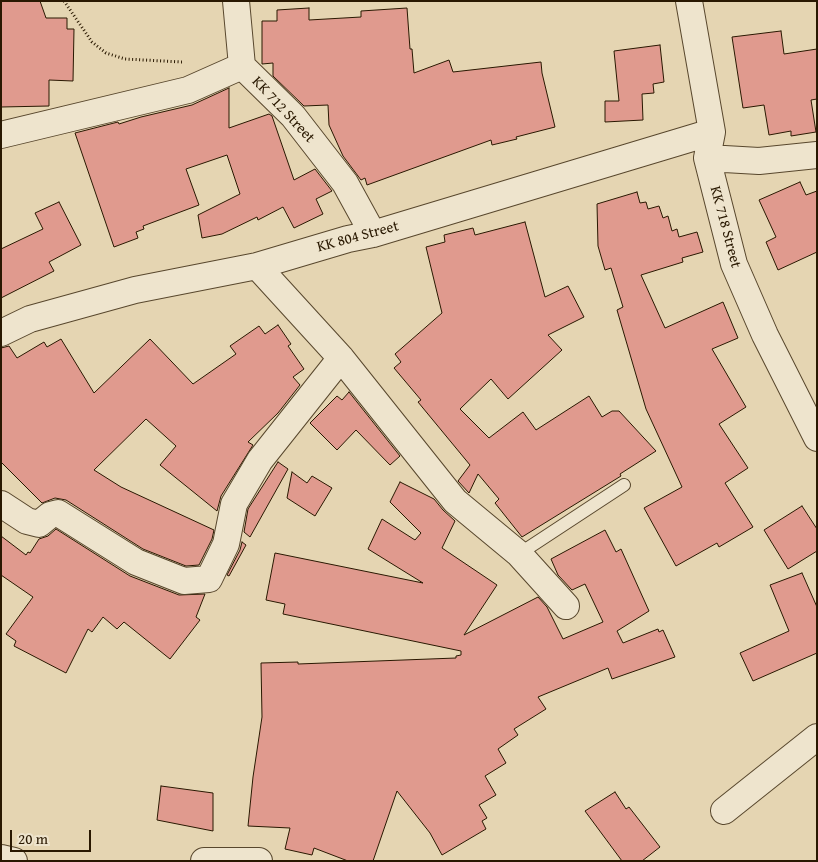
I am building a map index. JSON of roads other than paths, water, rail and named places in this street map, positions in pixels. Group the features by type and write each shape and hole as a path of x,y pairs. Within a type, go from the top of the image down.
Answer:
{"street":[{"name":"KK 712 Street","path":"236,1 242,66 293,116 305,131 345,183 373,234"},
{"name":"KK 718 Street","path":"689,1 712,132 707,158 734,264 765,335 817,438"},
{"path":"1,135 188,90 242,66"},
{"name":"KK 804 Street","path":"1,333 30,319 135,290 257,266 348,239 373,234 712,132"},
{"path":"707,158 759,161 817,155"},
{"path":"257,266 341,358 455,501 519,554 566,606"},
{"path":"1,504 27,521 39,524 50,515 58,513 136,562 184,581 209,579 226,544 234,504 260,460 341,358"},
{"path":"724,812 817,737"},
{"path":"1,858 14,861"},
{"path":"204,861 259,861"}],"lane":[{"path":"519,554 624,484"}]}
